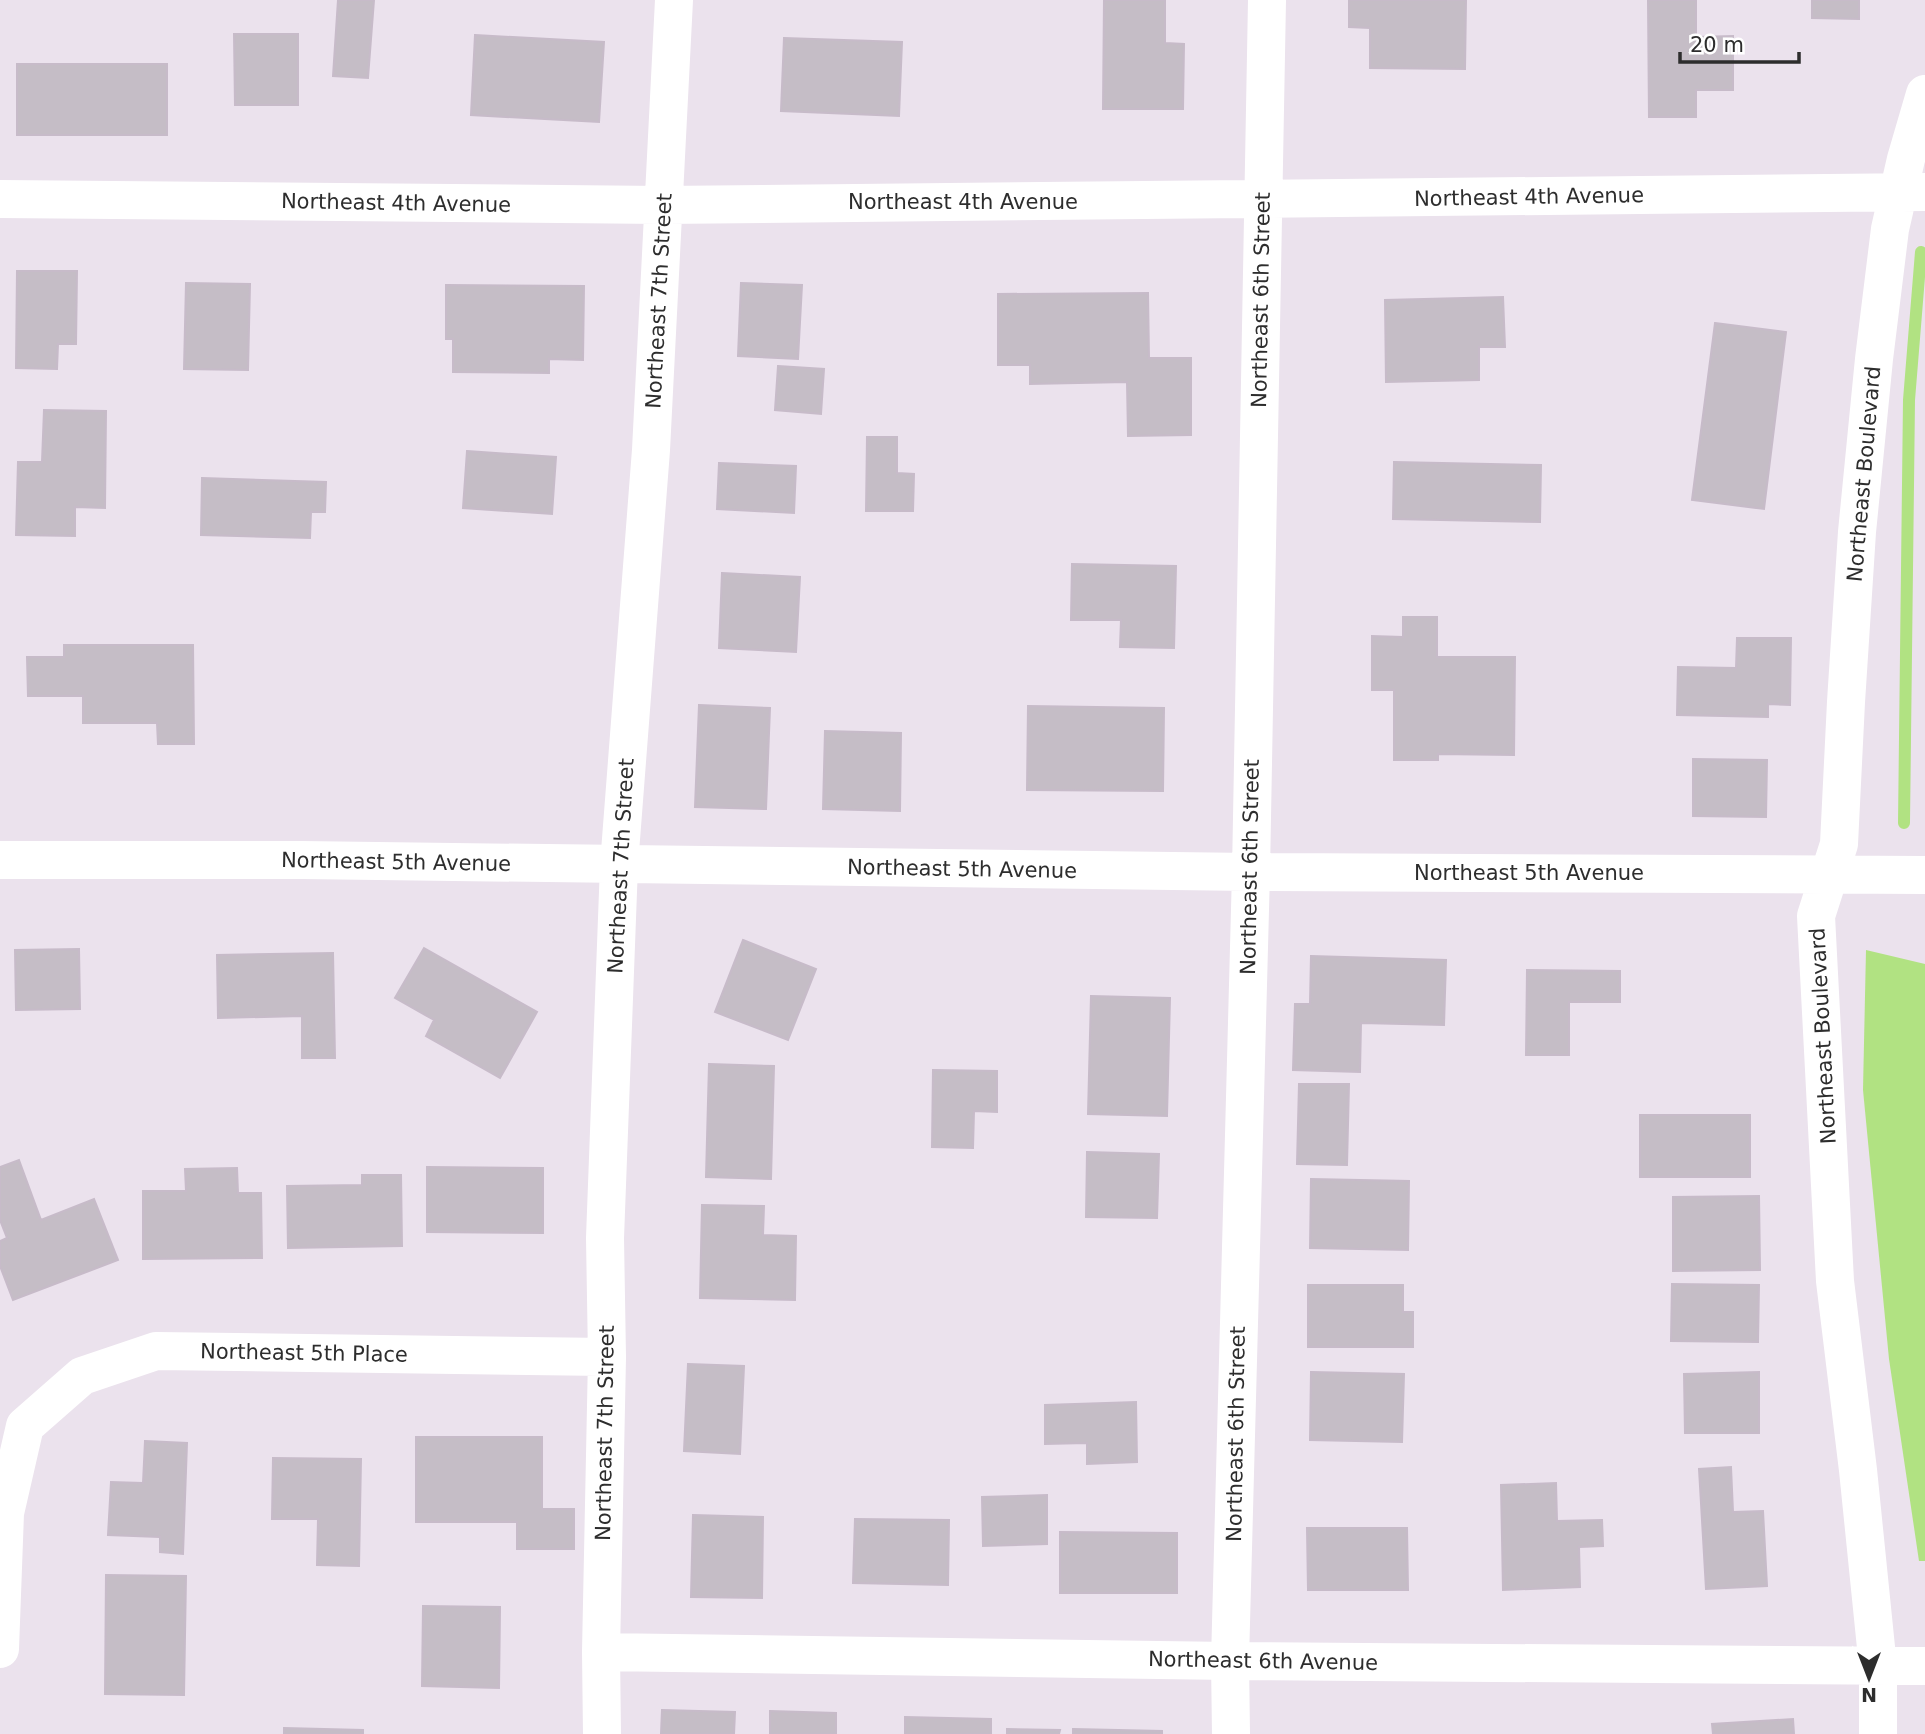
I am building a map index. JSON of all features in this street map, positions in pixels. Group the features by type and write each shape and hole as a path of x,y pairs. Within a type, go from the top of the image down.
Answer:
{"street":[{"name":"Northeast 7th Street","path":"602,1734 607,1357 605,1238 619,865 651,450 674,0"},
{"name":"Northeast 6th Street","path":"1231,1734 1230,1661 1251,872 1267,0"},
{"name":"Northeast Boulevard","path":"1878,1734 1878,1667 1835,1281 1816,916 1839,844 1857,532 1890,229 1912,192 1906,159 1925,94"},
{"name":"Northeast 4th Avenue","path":"0,199 663,205 1912,192"},
{"name":"Northeast 5th Avenue","path":"0,860 302,860 1251,872 1925,875"},
{"name":"Northeast 5th Place","path":"0,1649 5,1513 24,1426 82,1376 156,1351 607,1357"},
{"name":"Northeast 6th Avenue","path":"601,1652 1230,1661 1925,1666"}],"shaded area":[{"path":"1866,950 1925,964 1925,1561 1919,1561 1889,1359 1863,1090"}],"building":[{"path":"338,0 374,0 368,78 333,76"},
{"path":"1104,0 1165,0 1165,43 1184,44 1183,109 1103,109"},
{"path":"1349,0 1466,0 1465,69 1370,68 1370,28 1349,27"},
{"path":"1648,0 1696,0 1696,37 1733,36 1733,90 1696,90 1696,117 1649,117"},
{"path":"1812,0 1859,0 1859,19 1812,18"},
{"path":"234,34 298,34 298,105 235,105"},
{"path":"475,35 604,42 599,122 471,115"},
{"path":"784,38 902,42 899,116 781,111"},
{"path":"17,64 167,64 167,135 17,135"},
{"path":"17,271 77,271 76,344 58,344 57,369 16,368"},
{"path":"186,283 250,284 248,370 184,369"},
{"path":"741,283 802,285 798,359 738,356"},
{"path":"446,285 584,286 583,360 549,359 549,373 453,372 453,339 446,339"},
{"path":"1148,293 1149,358 1191,358 1191,435 1128,436 1127,382 1030,384 1030,365 998,365 998,294"},
{"path":"1503,297 1505,347 1479,347 1479,380 1386,382 1385,300"},
{"path":"1715,323 1786,332 1764,509 1692,500"},
{"path":"778,366 824,369 821,414 775,410"},
{"path":"44,410 106,411 105,508 75,507 75,536 16,535 18,462 42,462"},
{"path":"867,437 897,437 897,473 914,474 913,511 866,511"},
{"path":"467,451 556,457 552,514 463,508"},
{"path":"1394,462 1541,465 1540,522 1393,519"},
{"path":"719,463 796,466 794,513 717,509"},
{"path":"202,478 326,482 325,512 311,512 310,538 201,535"},
{"path":"1072,564 1176,566 1174,648 1120,647 1121,620 1071,620"},
{"path":"722,573 800,577 796,652 719,648"},
{"path":"1403,617 1437,617 1437,657 1515,657 1514,755 1438,754 1438,760 1394,760 1394,690 1372,690 1372,636 1403,637"},
{"path":"1737,638 1791,638 1790,705 1768,704 1768,717 1677,715 1678,667 1736,668"},
{"path":"64,645 193,645 194,744 158,744 157,723 83,723 83,696 28,696 27,657 64,657"},
{"path":"699,705 770,708 766,809 695,807"},
{"path":"1028,706 1164,708 1163,791 1027,790"},
{"path":"825,731 901,733 900,811 823,809"},
{"path":"1693,759 1767,760 1766,817 1693,816"},
{"path":"743,940 816,969 788,1040 715,1012"},
{"path":"424,948 537,1012 500,1078 426,1036 434,1020 395,998"},
{"path":"79,949 80,1009 16,1010 15,950"},
{"path":"333,953 335,1058 302,1058 302,1016 218,1018 217,955"},
{"path":"1311,956 1446,960 1444,1025 1361,1023 1360,1072 1293,1070 1295,1004 1310,1004"},
{"path":"1527,970 1620,971 1620,1002 1569,1002 1569,1055 1526,1055"},
{"path":"1091,996 1170,998 1167,1116 1088,1114"},
{"path":"709,1064 774,1066 771,1179 706,1177"},
{"path":"933,1070 997,1071 997,1112 974,1111 973,1148 932,1147"},
{"path":"1299,1084 1349,1084 1347,1165 1297,1164"},
{"path":"1640,1115 1750,1115 1750,1177 1640,1177"},
{"path":"1087,1152 1159,1154 1157,1218 1086,1217"},
{"path":"19,1160 41,1220 94,1199 118,1260 13,1300 0,1266 0,1241 7,1238 0,1220 0,1167"},
{"path":"427,1167 543,1168 543,1233 427,1232"},
{"path":"237,1168 238,1193 261,1193 262,1258 143,1259 143,1191 186,1191 185,1169"},
{"path":"362,1175 401,1175 402,1246 288,1248 287,1186 362,1185"},
{"path":"1311,1179 1409,1181 1408,1250 1310,1248"},
{"path":"1759,1196 1760,1270 1673,1271 1673,1197"},
{"path":"702,1205 764,1206 763,1235 796,1236 795,1300 700,1298"},
{"path":"1672,1284 1759,1285 1758,1342 1671,1341"},
{"path":"1308,1285 1403,1285 1403,1312 1413,1312 1413,1347 1308,1347"},
{"path":"688,1364 744,1366 740,1454 684,1451"},
{"path":"1311,1372 1404,1374 1402,1442 1310,1440"},
{"path":"1759,1372 1759,1433 1685,1433 1684,1374"},
{"path":"1136,1402 1137,1462 1087,1464 1087,1443 1045,1444 1045,1405"},
{"path":"416,1437 542,1437 542,1509 574,1509 574,1549 517,1549 517,1522 416,1522"},
{"path":"145,1441 187,1443 183,1554 160,1552 160,1537 108,1535 111,1482 143,1483"},
{"path":"273,1458 361,1459 359,1566 317,1565 318,1519 272,1519"},
{"path":"1731,1467 1733,1512 1763,1511 1767,1586 1706,1589 1699,1469"},
{"path":"1556,1483 1557,1521 1602,1520 1603,1546 1579,1547 1580,1587 1503,1590 1501,1485"},
{"path":"1047,1495 1047,1544 983,1546 982,1497"},
{"path":"693,1515 763,1517 762,1598 691,1597"},
{"path":"855,1519 949,1520 948,1585 853,1583"},
{"path":"1307,1528 1407,1528 1408,1590 1308,1590"},
{"path":"1060,1532 1177,1533 1177,1593 1060,1593"},
{"path":"106,1575 186,1576 184,1695 105,1694"},
{"path":"423,1606 500,1607 499,1688 422,1686"},
{"path":"662,1710 735,1712 734,1734 661,1734"},
{"path":"770,1711 836,1713 836,1734 770,1734"},
{"path":"905,1717 991,1719 991,1734 905,1734"},
{"path":"1793,1719 1794,1734 1713,1734 1712,1724"},
{"path":"284,1728 363,1730 363,1734 284,1734"},
{"path":"1007,1729 1060,1730 1059,1734 1007,1734"},
{"path":"1073,1729 1162,1731 1162,1734 1073,1734"}],"waterway":[{"path":"1904,823 1909,400 1921,252"}]}
